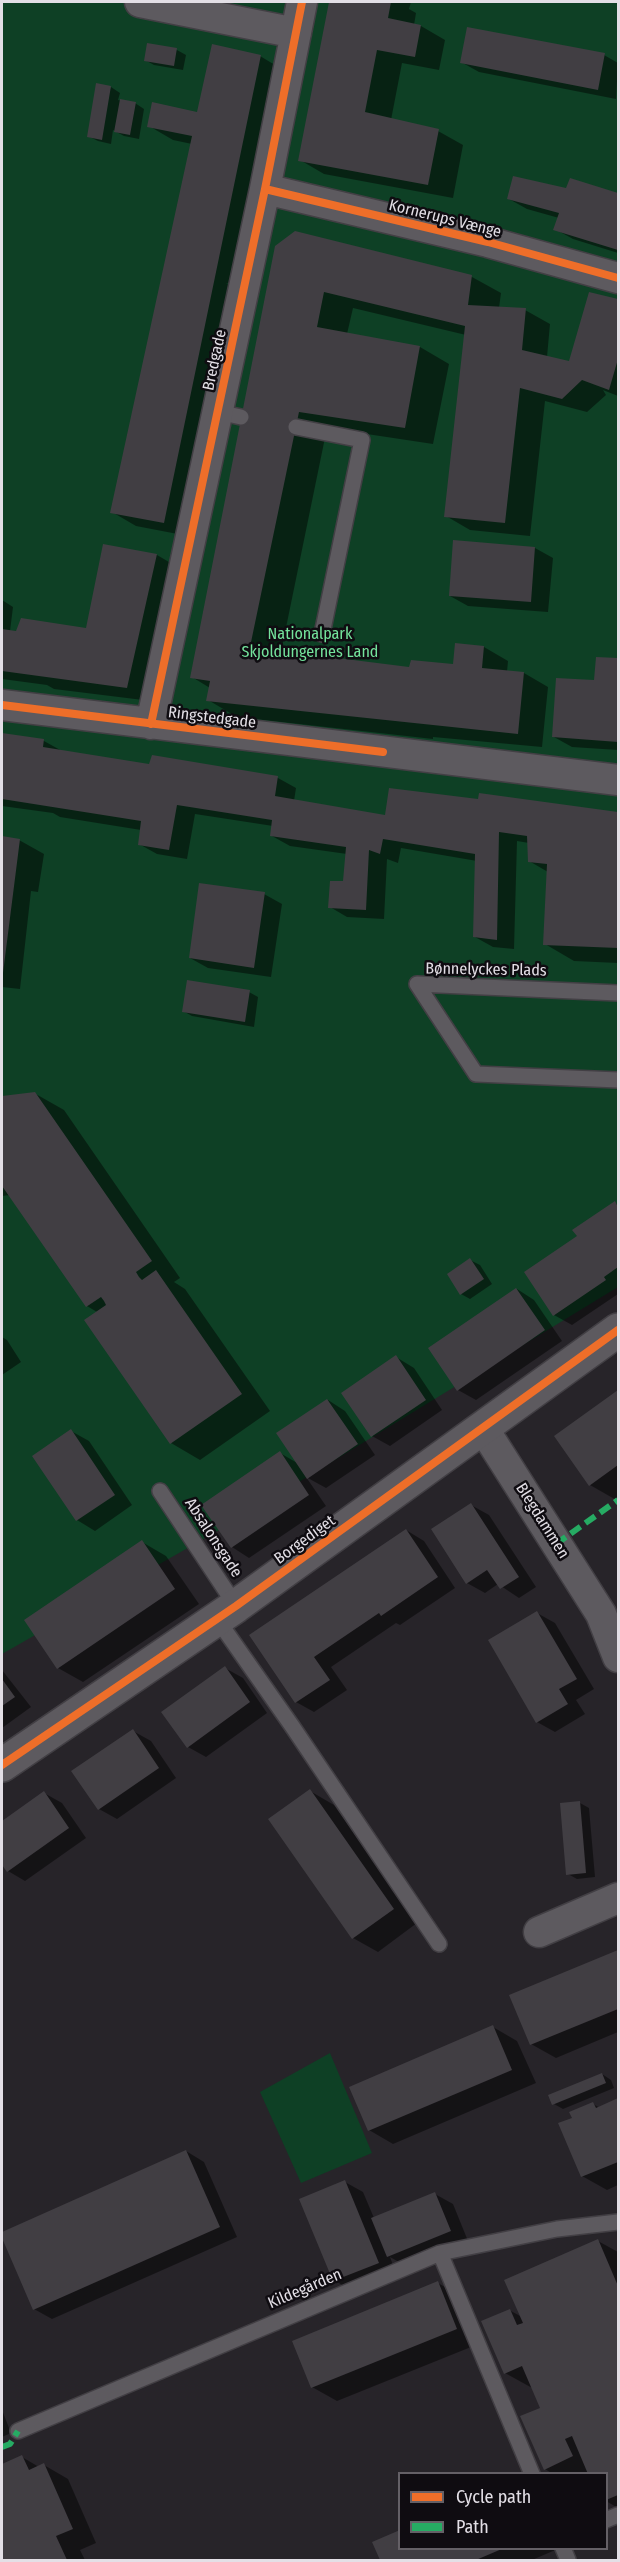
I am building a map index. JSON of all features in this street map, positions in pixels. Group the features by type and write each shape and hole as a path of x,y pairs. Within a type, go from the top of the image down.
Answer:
{"main road":[{"name":"Borgediget","path":"2,1766 227,1613 618,1330"}],"street":[{"path":"140,2 296,33"},
{"name":"Bredgade","path":"152,724 230,415 265,189 302,2"},
{"name":"Kornerups Vænge","path":"265,189 488,242 618,278"},
{"name":"Ringstedgade","path":"2,705 618,780"},
{"name":"Blegdammen","path":"483,1428 609,1608 618,1657"},
{"path":"539,1932 618,1898"}],"lane":[{"path":"296,428 362,440 322,634"},
{"name":"Bønnelyckes Plads","path":"618,993 417,984 476,1074 618,1080"},
{"name":"Absalonsgade","path":"160,1491 227,1613"},
{"path":"227,1613 292,1726 439,1944"},
{"name":"Kildegården","path":"18,2431 440,2253 557,2229 618,2222"},
{"path":"440,2253 531,2472"}],"green space":[{"name":"Nationalpark Skjoldungernes Land","path":"2,2 618,2 618,1287 235,1521 2,1654"},
{"path":"330,2053 372,2153 301,2183 260,2092"}],"building":[{"path":"329,2 391,2 388,18 421,25 415,57 377,50 365,112 439,129 428,185 298,161"},
{"path":"467,27 605,53 598,90 460,63"},
{"path":"147,43 177,48 174,66 144,61"},
{"path":"212,44 261,55 164,523 110,513 192,136 147,127 152,102 197,112"},
{"path":"96,83 111,86 102,140 87,137"},
{"path":"120,99 136,102 130,135 114,132"},
{"path":"513,176 566,188 570,178 618,193 618,250 553,230 559,213 507,199"},
{"path":"295,231 472,275 468,305 526,308 522,350 569,361 589,292 618,299 618,359 609,390 582,380 562,399 520,388 505,523 444,517 465,326 324,292 317,327 420,346 405,428 299,412 250,647 409,667 411,660 453,664 455,643 484,646 482,668 524,672 518,734 206,701 210,681 190,678 275,246"},
{"path":"453,540 535,547 531,602 449,596"},
{"path":"103,544 157,554 127,688 2,671 2,629 16,631 21,618 86,628"},
{"path":"596,657 618,658 618,742 552,737 556,678 594,680"},
{"path":"2,733 44,739 43,747 149,764 152,755 278,776 275,796 385,815 389,788 478,799 479,793 618,812 618,948 543,945 547,864 528,862 527,836 499,832 497,940 473,937 475,854 383,839 380,854 369,850 366,910 328,908 330,881 343,881 346,847 270,836 272,820 177,805 169,850 138,845 141,821 2,799"},
{"path":"2,836 20,839 3,973 2,973"},
{"path":"199,883 265,892 254,968 189,958"},
{"path":"187,980 250,990 245,1022 182,1012"},
{"path":"35,1092 152,1261 136,1272 139,1277 142,1280 156,1270 242,1394 170,1444 84,1320 106,1305 104,1301 101,1297 86,1307 2,1186 2,1096"},
{"path":"615,1201 618,1207 618,1267 604,1277 606,1280 553,1316 524,1272 577,1236 572,1230"},
{"path":"470,1258 484,1279 460,1295 447,1274"},
{"path":"516,1288 545,1330 457,1391 428,1348"},
{"path":"396,1355 426,1400 371,1437 341,1393"},
{"path":"618,1390 618,1465 589,1486 554,1436"},
{"path":"327,1399 358,1444 307,1479 276,1433"},
{"path":"71,1429 115,1495 76,1521 32,1456"},
{"path":"280,1451 309,1495 231,1548 201,1505"},
{"path":"471,1503 519,1577 500,1589 487,1570 466,1584 431,1529"},
{"path":"406,1529 438,1577 381,1616 379,1613 314,1657 330,1680 295,1703 249,1635"},
{"path":"142,1540 175,1589 57,1669 24,1620"},
{"path":"537,1611 577,1679 559,1689 568,1704 536,1723 488,1640"},
{"path":"225,1666 250,1702 187,1748 161,1712"},
{"path":"2,1679 15,1697 2,1706"},
{"path":"133,1729 159,1768 98,1810 71,1771"},
{"path":"310,1789 394,1909 352,1939 268,1819"},
{"path":"44,1791 69,1828 7,1872 2,1865 2,1821"},
{"path":"580,1801 586,1873 566,1875 560,1803"},
{"path":"618,1950 618,2009 530,2045 509,1995"},
{"path":"493,2025 512,2070 368,2131 349,2087"},
{"path":"602,2073 606,2083 552,2105 548,2095"},
{"path":"618,2098 618,2162 581,2177 558,2123 572,2118 569,2112 593,2102 596,2108"},
{"path":"186,2150 220,2227 33,2310 2,2238 2,2232"},
{"path":"345,2180 379,2263 333,2281 299,2199"},
{"path":"435,2192 451,2231 387,2257 371,2218"},
{"path":"598,2239 618,2286 618,2495 608,2499 608,2472 587,2472 572,2436 565,2439 573,2456 544,2470 520,2416 540,2408 522,2366 504,2374 481,2321 510,2309 517,2325 523,2323 504,2280"},
{"path":"438,2281 457,2329 311,2388 292,2341"},
{"path":"22,2455 29,2470 44,2463 73,2529 56,2536 67,2560 2,2560 2,2464"},
{"path":"398,2531 398,2550 499,2550 476,2560 380,2560 372,2542"}],"marked path":[{"path":"556,1544 618,1500"},
{"path":"2,2447 10,2444 18,2431"}],"cycle path":[{"path":"151,724 265,189 302,2"},
{"path":"265,189 488,242 618,278"},
{"path":"2,705 383,752"},
{"path":"2,1765 236,1606 618,1330"}]}
